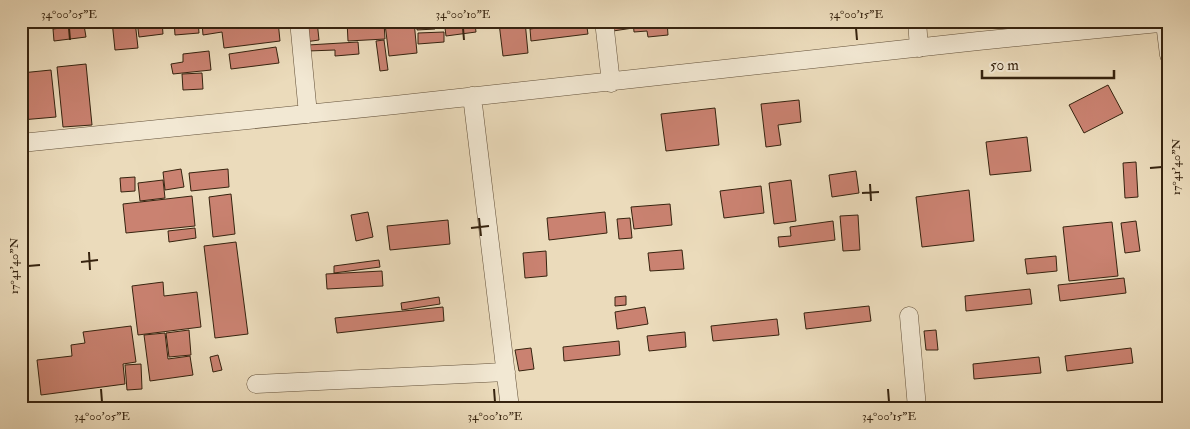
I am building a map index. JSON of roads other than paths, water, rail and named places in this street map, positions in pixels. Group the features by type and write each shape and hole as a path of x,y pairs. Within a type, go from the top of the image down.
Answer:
{"street":[{"path":"299,21 308,114"},
{"path":"604,21 611,83"},
{"path":"917,21 919,48"},
{"path":"21,143 611,83 1167,22 1169,55"},
{"path":"472,96 510,408"},
{"path":"909,316 917,408"},
{"path":"256,384 506,372"}]}
